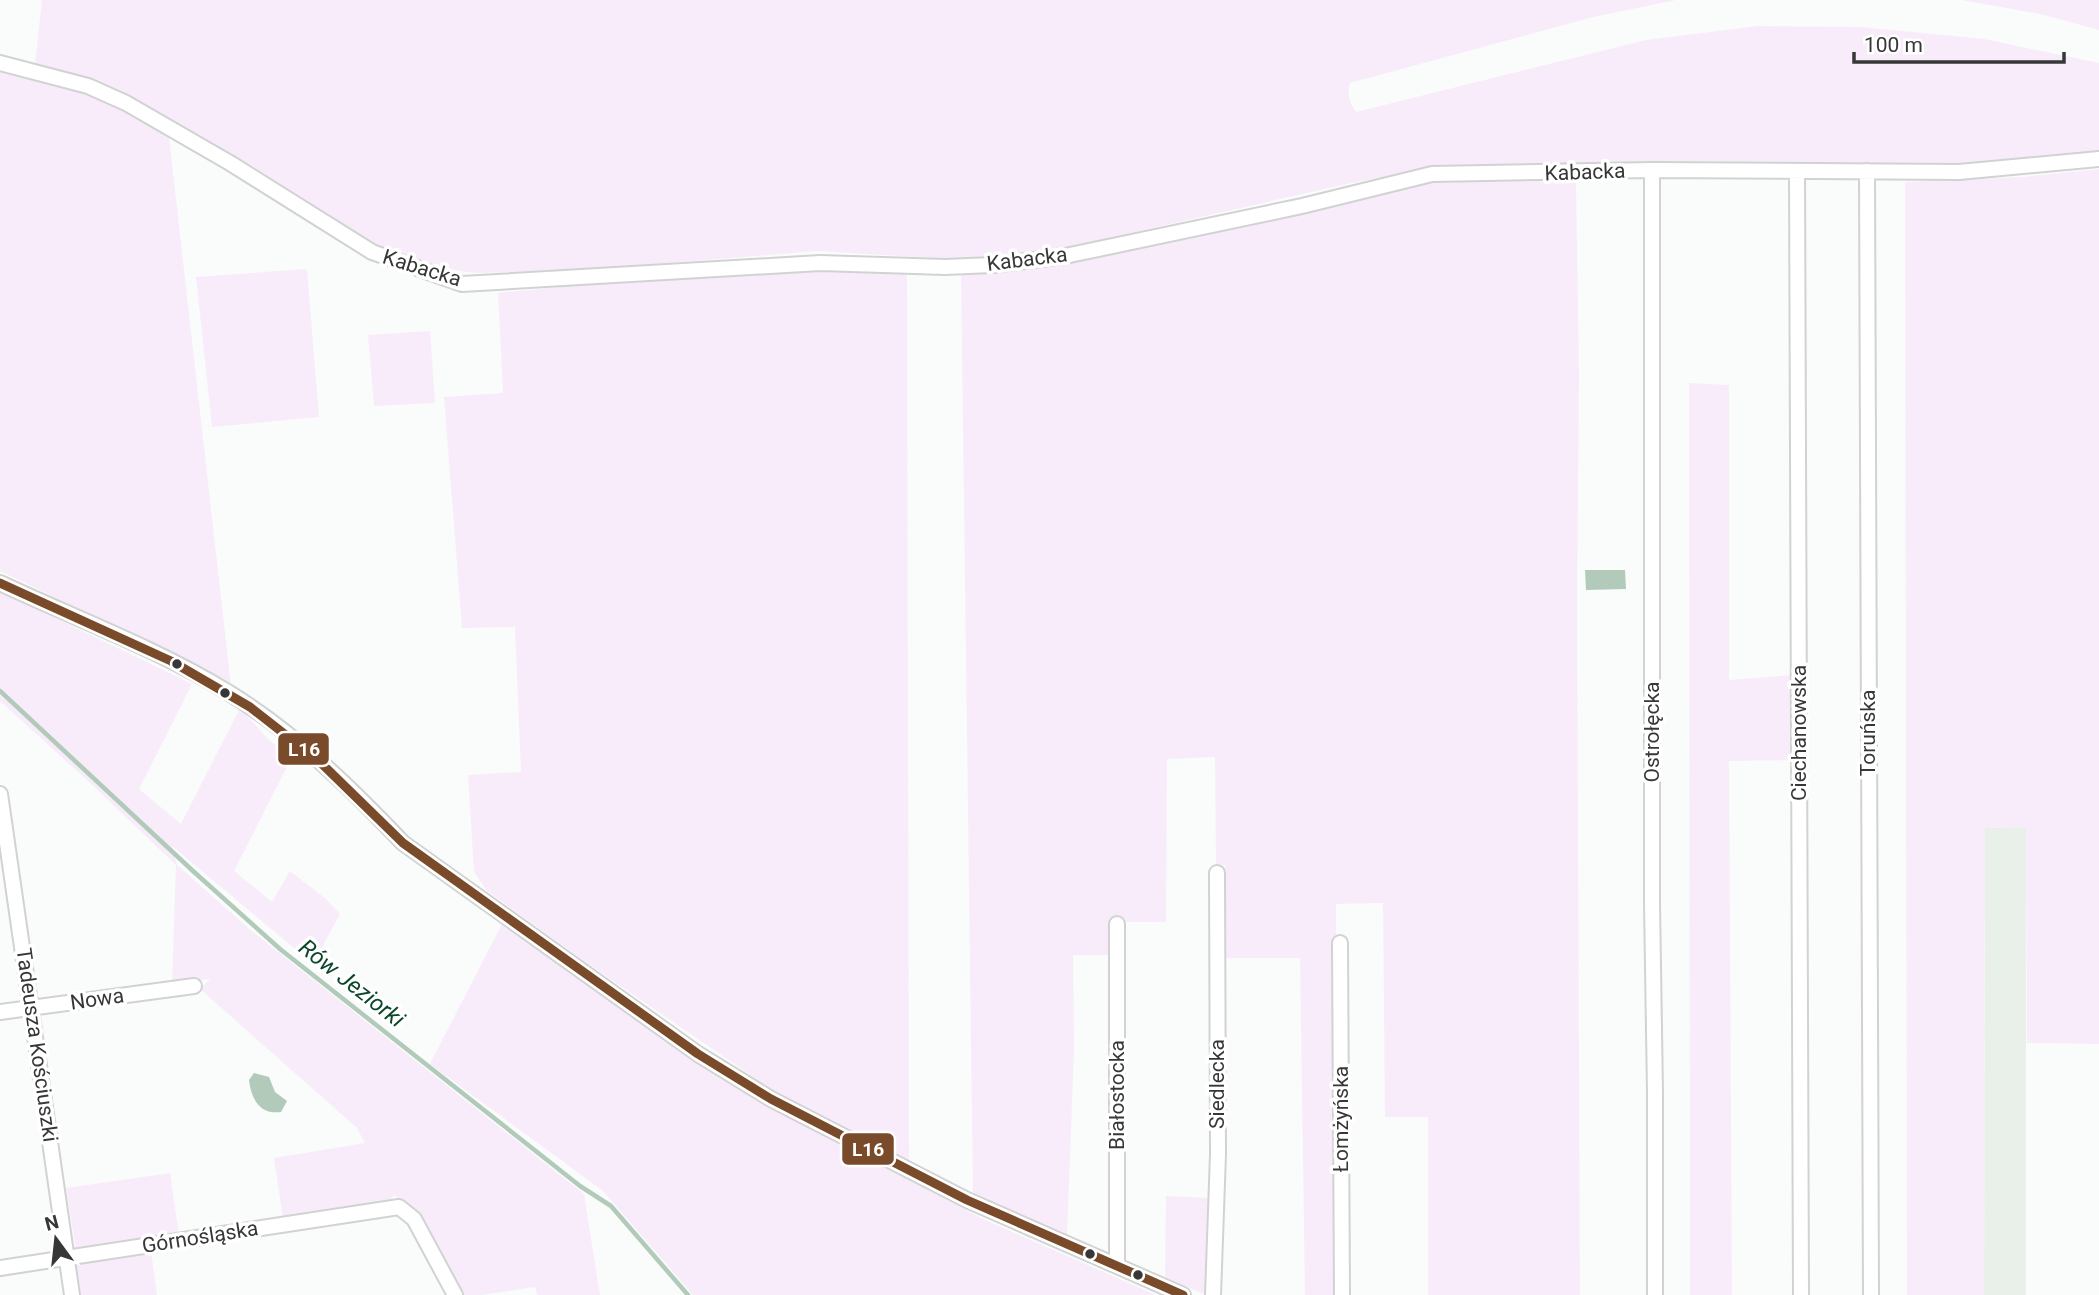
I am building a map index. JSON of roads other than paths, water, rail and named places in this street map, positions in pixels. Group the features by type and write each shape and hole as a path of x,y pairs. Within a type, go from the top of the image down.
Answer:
{"street":[{"name":"Kabacka","path":"0,63 88,86 126,103 230,163 372,252 462,284 820,263 945,267 993,265 1065,256 1302,206 1432,174 1651,170 1959,172 2099,159"},
{"name":"Ostrołęcka","path":"1651,170 1655,1295"},
{"name":"Ciechanowska","path":"1797,171 1801,1295"},
{"name":"Toruńska","path":"1867,171 1871,1295"},
{"path":"0,583 172,662 227,691 300,746 362,800 403,843 698,1054 771,1099 967,1200 1183,1295"},
{"name":"Tadeusza Kościuszki","path":"0,794 72,1295"},
{"name":"Siedlecka","path":"1213,1295 1218,1154 1217,873"},
{"name":"Białostocka","path":"1117,924 1117,1266"},
{"name":"Łomżyńska","path":"1340,943 1342,1295"},
{"name":"Nowa","path":"0,1012 194,986"},
{"name":"Górnośląska","path":"0,1268 399,1207 414,1219 455,1295"}],"waterway":[{"name":"Rów Jeziorki","path":"0,691 280,949 580,1186 611,1206 688,1295"}]}
